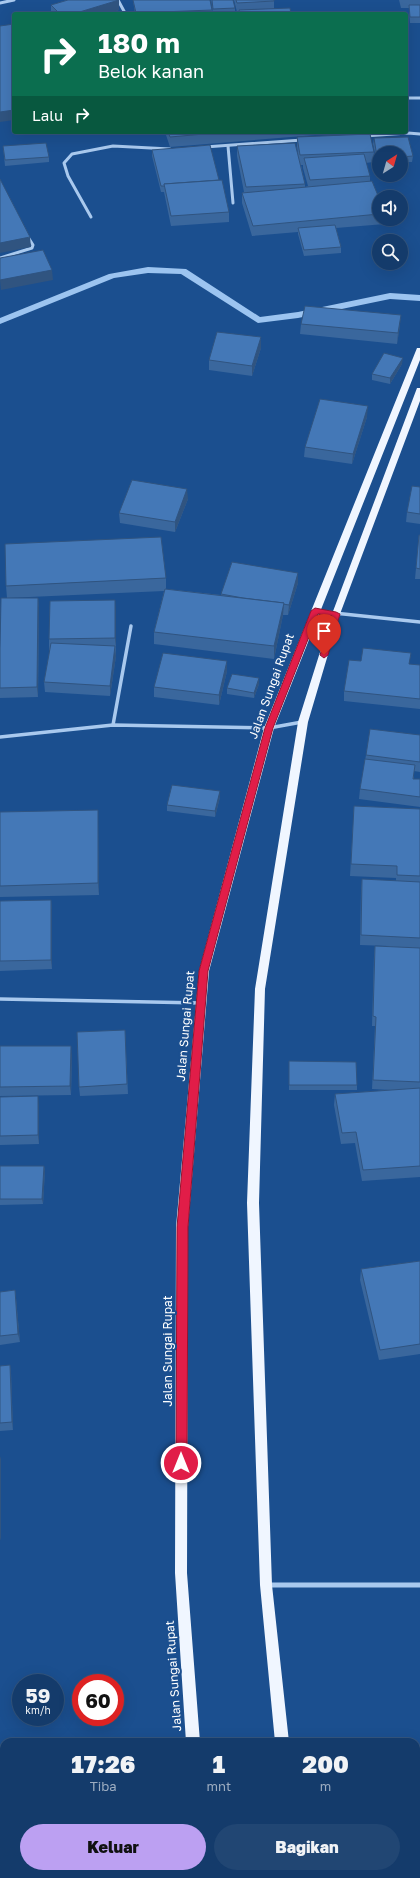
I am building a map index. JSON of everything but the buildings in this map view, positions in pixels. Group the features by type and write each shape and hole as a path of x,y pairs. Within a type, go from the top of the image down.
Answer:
{"main road":[{"name":"Jalan Sungai Rupat","path":"193,1738 181,1573 182,1235 204,971 269,728 418,353"},
{"path":"282,1738 266,1585 253,1202 260,989 303,722 336,614 420,390"}],"street":[{"path":"0,3 14,0"},
{"path":"118,0 124,12"},
{"path":"408,98 420,98"},
{"path":"408,132 420,134"},
{"path":"361,136 384,134"},
{"path":"197,148 306,140"},
{"path":"91,217 68,176 64,163 72,154 113,146 174,149"},
{"path":"228,146 233,203"},
{"path":"0,258 32,248 33,245 27,234"},
{"path":"315,611 420,622"},
{"path":"113,725 131,626"},
{"path":"0,737 113,725 269,728 303,722"},
{"path":"0,999 201,1003"},
{"path":"266,1585 420,1586"}],"waterway":[{"path":"0,321 112,276 148,270 183,271 258,320 298,315 390,296 420,298"}],"route":[{"path":"181,1463 182,1227 204,971 269,728 315,611 336,614 324,655"}]}
